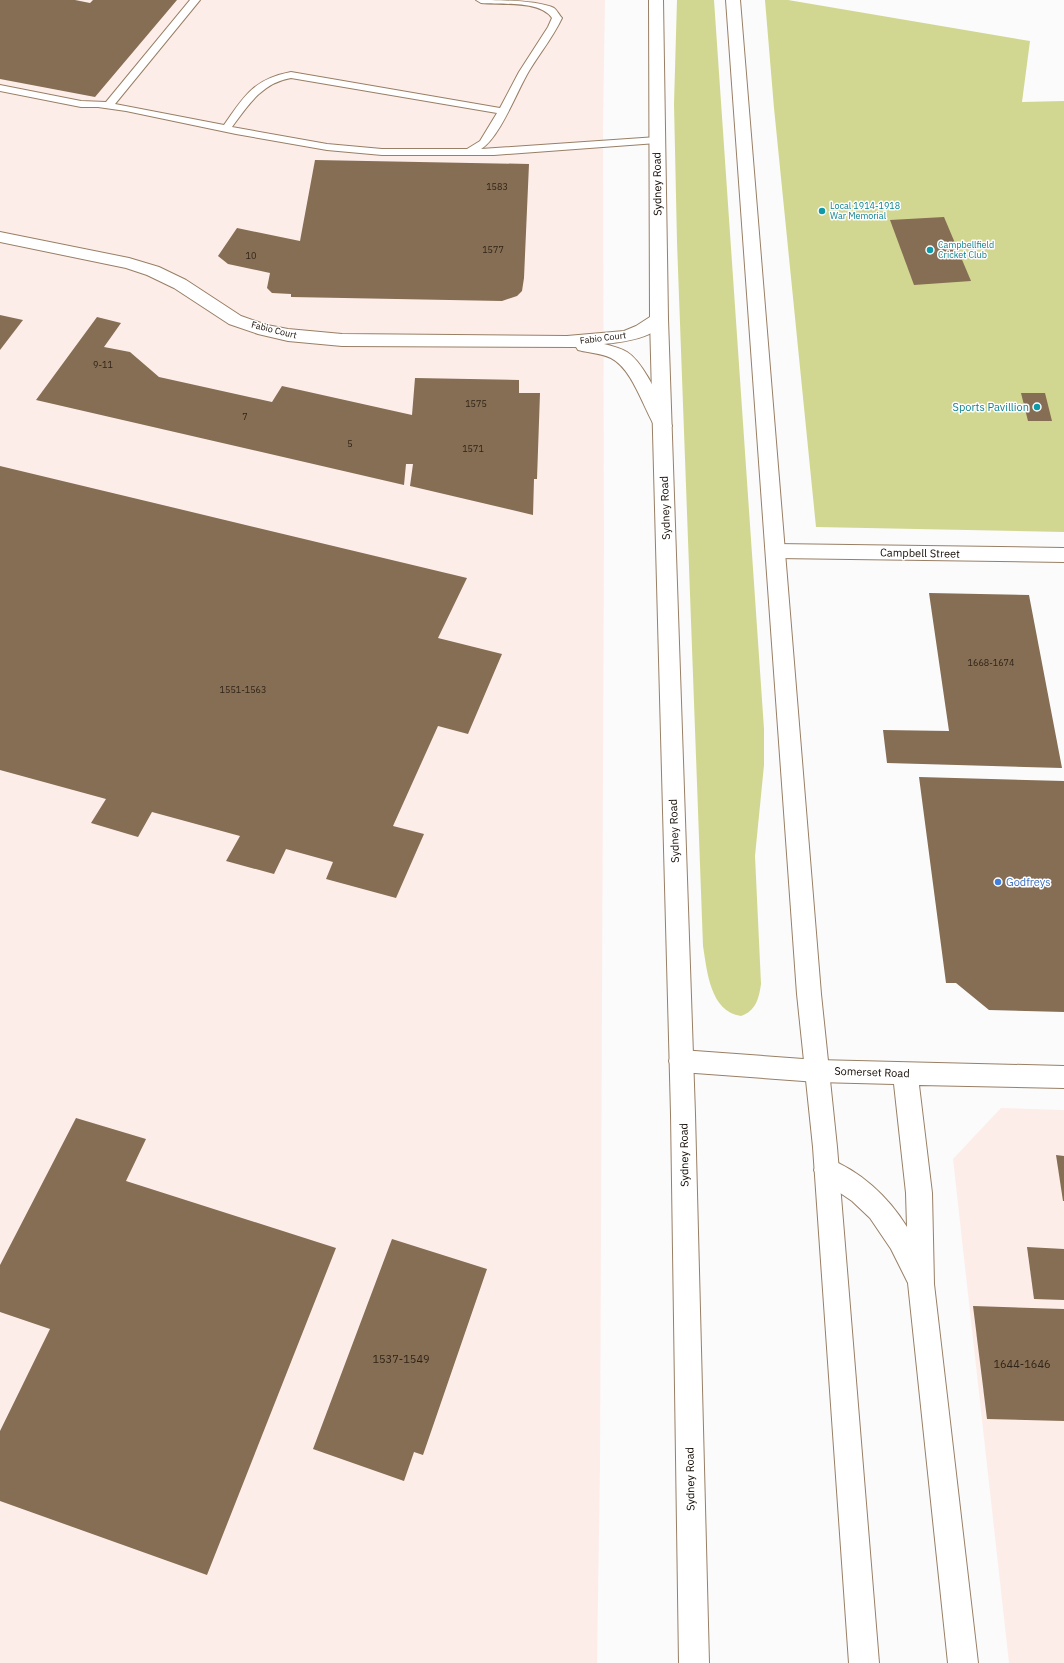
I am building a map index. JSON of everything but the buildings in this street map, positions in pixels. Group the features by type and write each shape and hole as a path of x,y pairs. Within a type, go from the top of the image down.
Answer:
{"main road":[{"name":"Sydney Road","path":"656,0 659,319 681,1061 694,1663"},
{"path":"733,0 809,994 827,1170 864,1663"},
{"name":"Fabio Court","path":"0,237 129,263 153,271 180,284 235,320 264,330 288,335 342,340 567,342 626,336 642,330 659,319"},
{"name":"Fabio Court","path":"567,342 609,351 623,358 632,368 663,426"},
{"name":"Campbell Street","path":"776,551 1064,555"},
{"name":"Somerset Road","path":"681,1061 817,1071 1064,1076"},
{"path":"905,1073 920,1193 921,1284 963,1663"},
{"path":"827,1170 861,1192 882,1212 904,1244 921,1284"}],"lane":[{"path":"108,106 196,0"},
{"path":"469,152 484,143 490,135 524,72 553,27 557,18 550,10 540,5 481,0"},
{"path":"226,129 253,91 266,82 279,76 291,75 503,111"},
{"path":"0,88 81,104 108,106 327,147 382,152 494,152 657,140"}],"shaded area":[{"path":"0,0 605,0 603,127 604,542 600,1467 597,1663 0,1663"},
{"path":"1001,1108 1064,1110 1064,1663 1009,1663 953,1159"}],"green space":[{"path":"677,0 714,0 764,729 764,765 755,856 761,984 756,1003 750,1011 741,1016 731,1013 723,1007 716,998 706,966 703,946 677,242 674,104"},
{"path":"765,0 788,0 1030,41 1022,102 1064,101 1064,532 816,527 774,108"}],"place":[{"name":"Local 1914-1918 War Memorial","path":"822,211"},
{"name":"Campbellfield Cricket Club","path":"930,250"},
{"name":"Sports Pavillion","path":"1037,407"},
{"name":"Godfreys","path":"998,882"}]}
